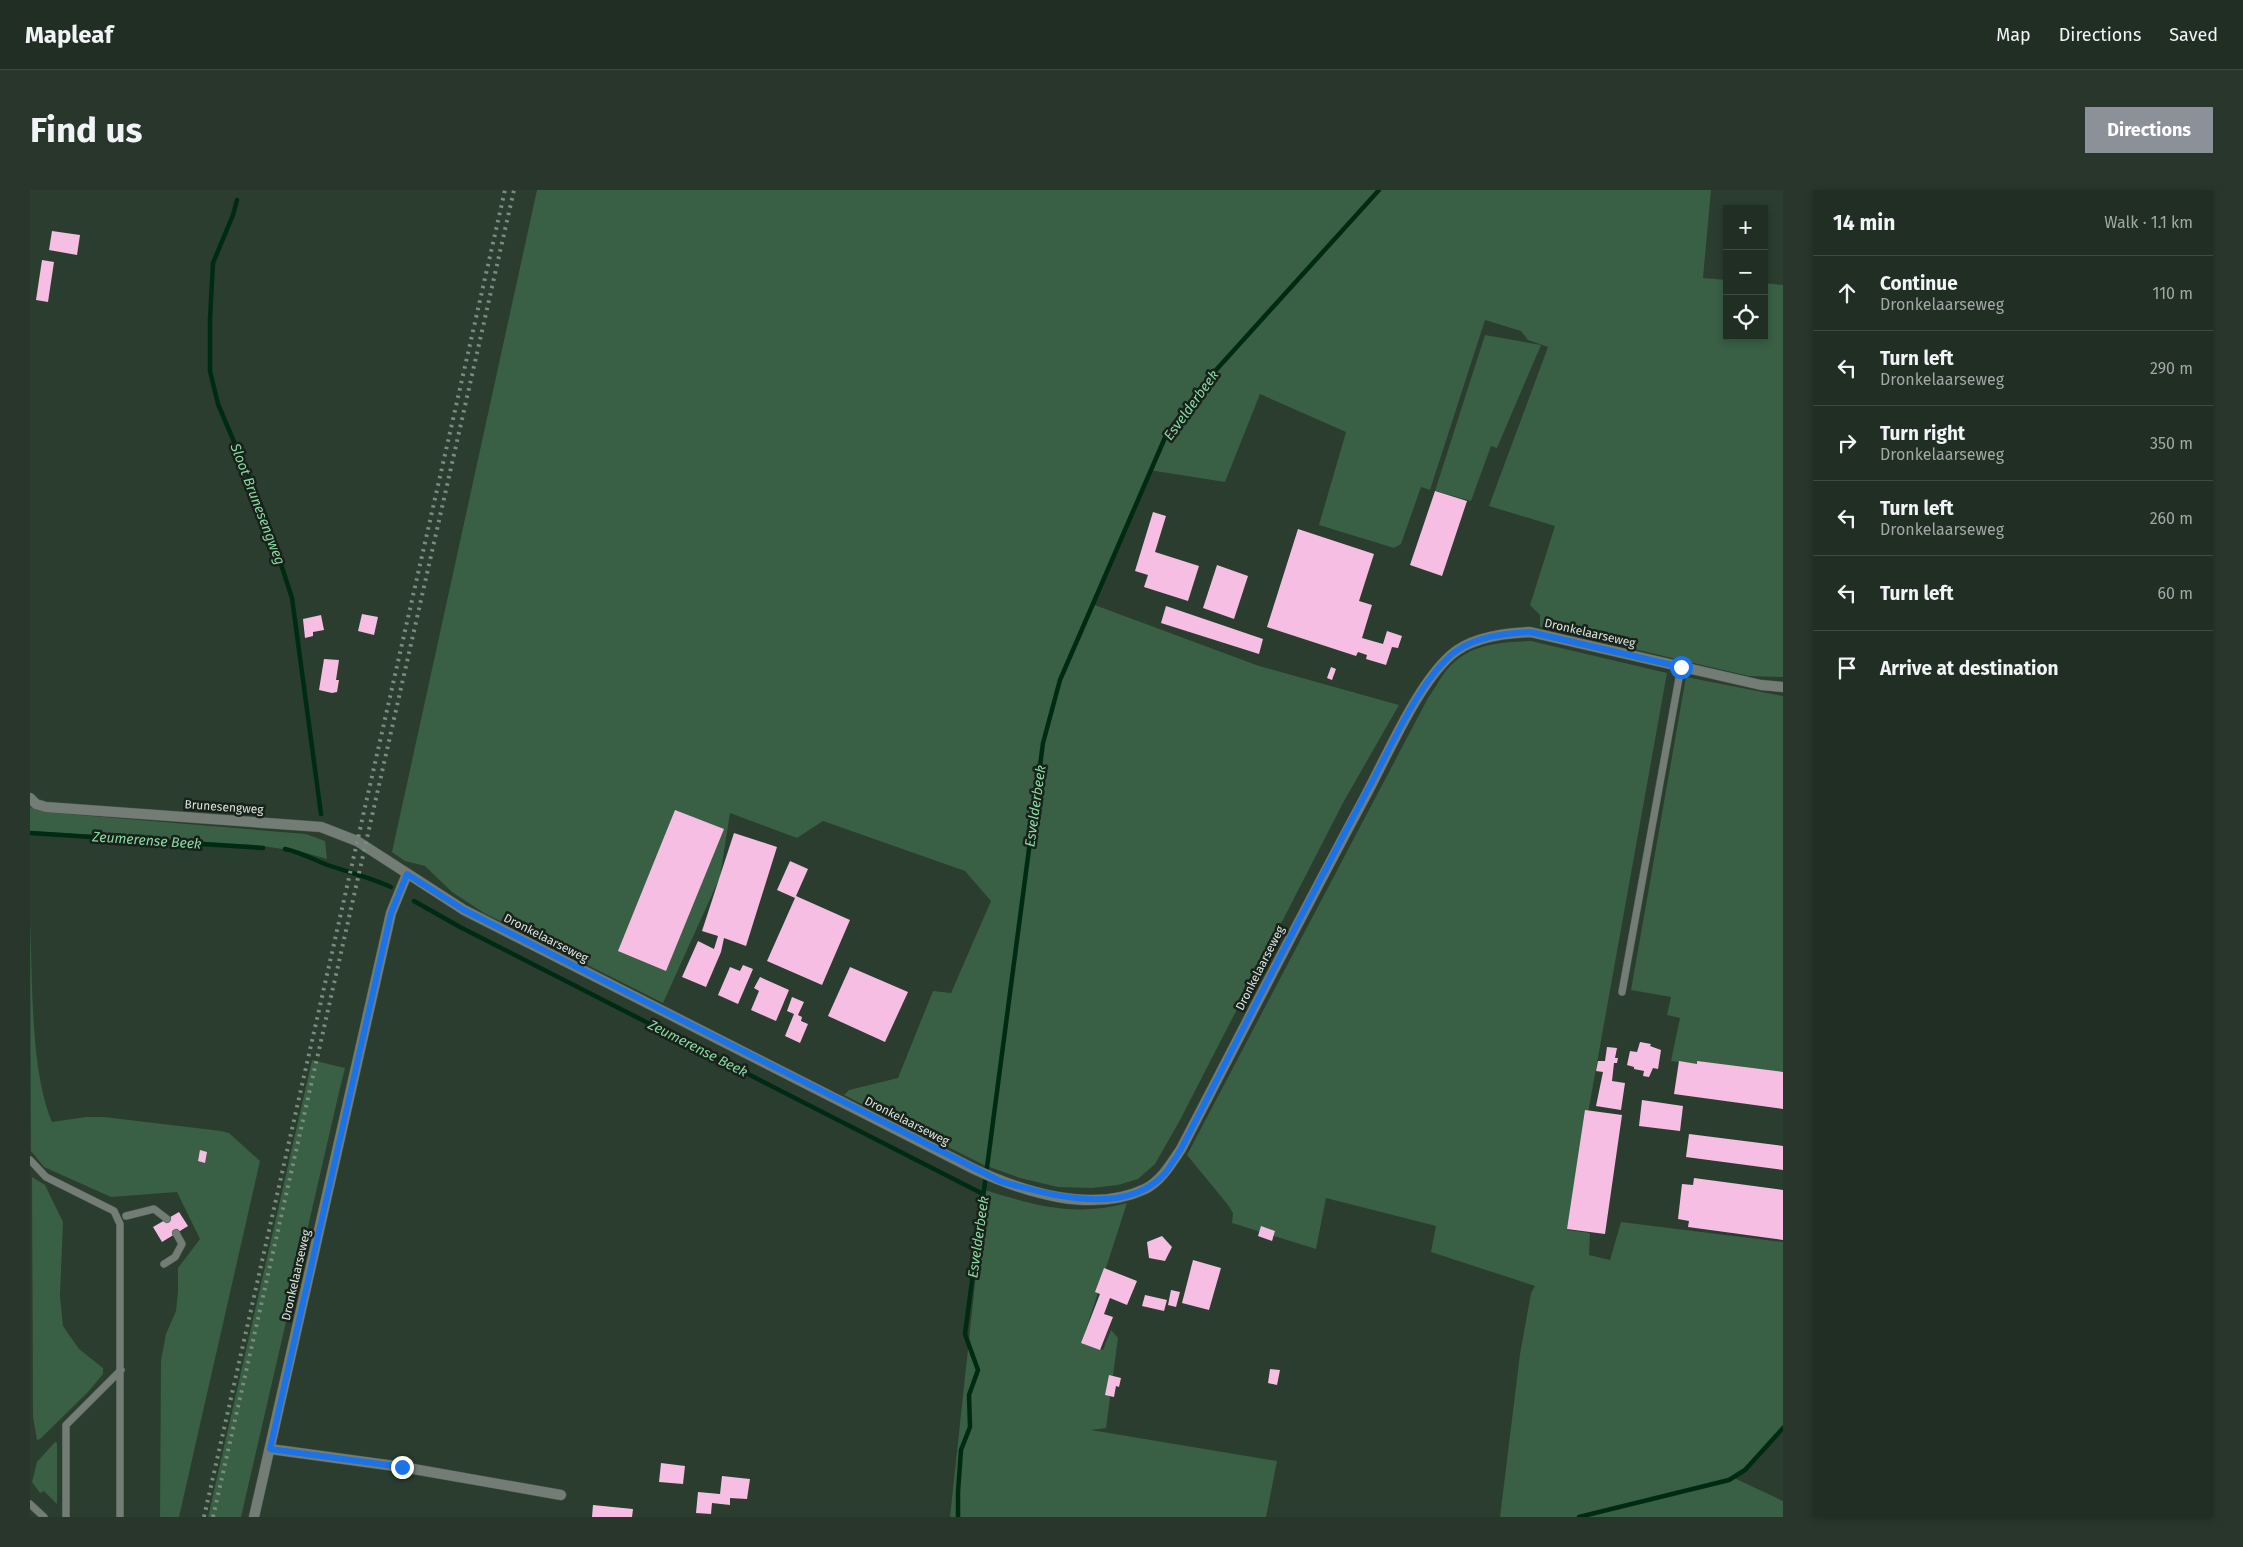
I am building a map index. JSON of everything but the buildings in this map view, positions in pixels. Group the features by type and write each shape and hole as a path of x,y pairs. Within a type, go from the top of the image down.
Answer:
{"street":[{"name":"Dronkelaarseweg","path":"254,1517 391,913 407,874 464,910 1000,1181 1046,1194 1083,1199 1117,1198 1146,1188 1165,1173 1181,1149 1322,876 1415,704 1434,675 1452,654 1480,640 1504,633 1530,632 1761,685 1783,687"},
{"name":"Brunesengweg","path":"30,798 36,804 46,807 321,827 358,841 407,874"},
{"path":"270,1449 402,1467 561,1495"}],"lane":[{"path":"1622,992 1681,667"},
{"path":"30,1160 46,1177 114,1211 120,1224 120,1517"},
{"path":"126,1216 154,1209 167,1219"},
{"path":"164,1264 175,1257 182,1244 176,1233"},
{"path":"66,1517 66,1425 121,1370"},
{"path":"30,1504 44,1517"}],"green space":[{"path":"537,190 1711,190 1703,278 1723,280 1723,340 1768,340 1768,283 1783,285 1783,677 1749,676 1540,627 1540,615 1530,605 1555,526 1489,506 1548,347 1528,340 1521,331 1485,320 1430,490 1421,487 1401,544 1394,548 1319,525 1346,432 1260,394 1225,482 1149,470 1092,604 1259,666 1399,705 1344,801 1179,1122 1155,1164 1138,1179 1118,1185 1092,1188 1058,1187 1020,1178 984,1165 844,1095 849,1090 898,1078 933,991 951,993 991,901 965,871 823,821 797,838 730,813 720,877 663,1003 484,913 452,892 425,866 405,861 392,852"},
{"path":"1485,335 1541,345 1497,448 1491,446 1471,501 1435,491"},
{"path":"1531,641 1667,673 1567,1230 1590,1233 1589,1255 1610,1260 1621,1222 1783,1242 1783,1431 1742,1472 1732,1477 1783,1501 1783,1517 1500,1517 1520,1354 1531,1293 1535,1286 1431,1252 1436,1226 1326,1198 1316,1249 1232,1223 1233,1213 1228,1205 1187,1155 1428,698 1443,675 1453,663 1471,651 1500,643"},
{"path":"1686,677 1783,696 1783,1077 1671,1061 1680,1018 1667,1015 1671,997 1631,990"},
{"path":"30,807 44,812 306,834 325,841 327,859 302,852 256,845 30,831"},
{"path":"30,922 32,998 36,1052 45,1101 52,1122 86,1117 104,1117 221,1131 229,1133 260,1161 179,1517 160,1517 161,1360 166,1334 176,1311 178,1268 200,1239 177,1192 111,1197 44,1167 31,1151"},
{"path":"312,1060 345,1068 241,1517 208,1517"},
{"path":"32,1177 45,1185 63,1222 60,1296 63,1326 79,1349 103,1368 103,1374 88,1392 37,1440 33,1417"},
{"path":"985,1190 1022,1201 1056,1208 1090,1209 1127,1203 1082,1342 1103,1350 1111,1330 1118,1338 1106,1428 1091,1430 1277,1461 1266,1517 950,1517"},
{"path":"55,1442 57,1443 57,1504 44,1491 40,1493 32,1482 37,1462"}],"waterway":[{"name":"Esvelderbeek","path":"958,1517 961,1450 970,1427 969,1395 978,1370 965,1334 1043,743 1060,680 1167,433 1207,380 1379,190"},
{"name":"Sloot Brunesengweg","path":"237,200 233,215 213,263 210,371 218,404 265,515 292,598 321,814"},
{"name":"Zeumerense Beek","path":"30,833 263,848"},
{"name":"Zeumerense Beek","path":"285,849 391,887"},
{"name":"Zeumerense Beek","path":"414,901 460,927 983,1194"},
{"path":"1579,1517 1729,1480 1745,1470 1783,1428"}],"railway":[{"path":"204,1517 505,190"},
{"path":"213,1517 514,190"}],"route":[{"path":"402,1467 270,1449 391,913 407,874 464,910 1000,1181 1046,1194 1083,1199 1117,1198 1146,1188 1165,1173 1181,1149 1326,868 1415,704 1434,675 1452,654 1480,640 1504,633 1530,632 1681,667"}]}
